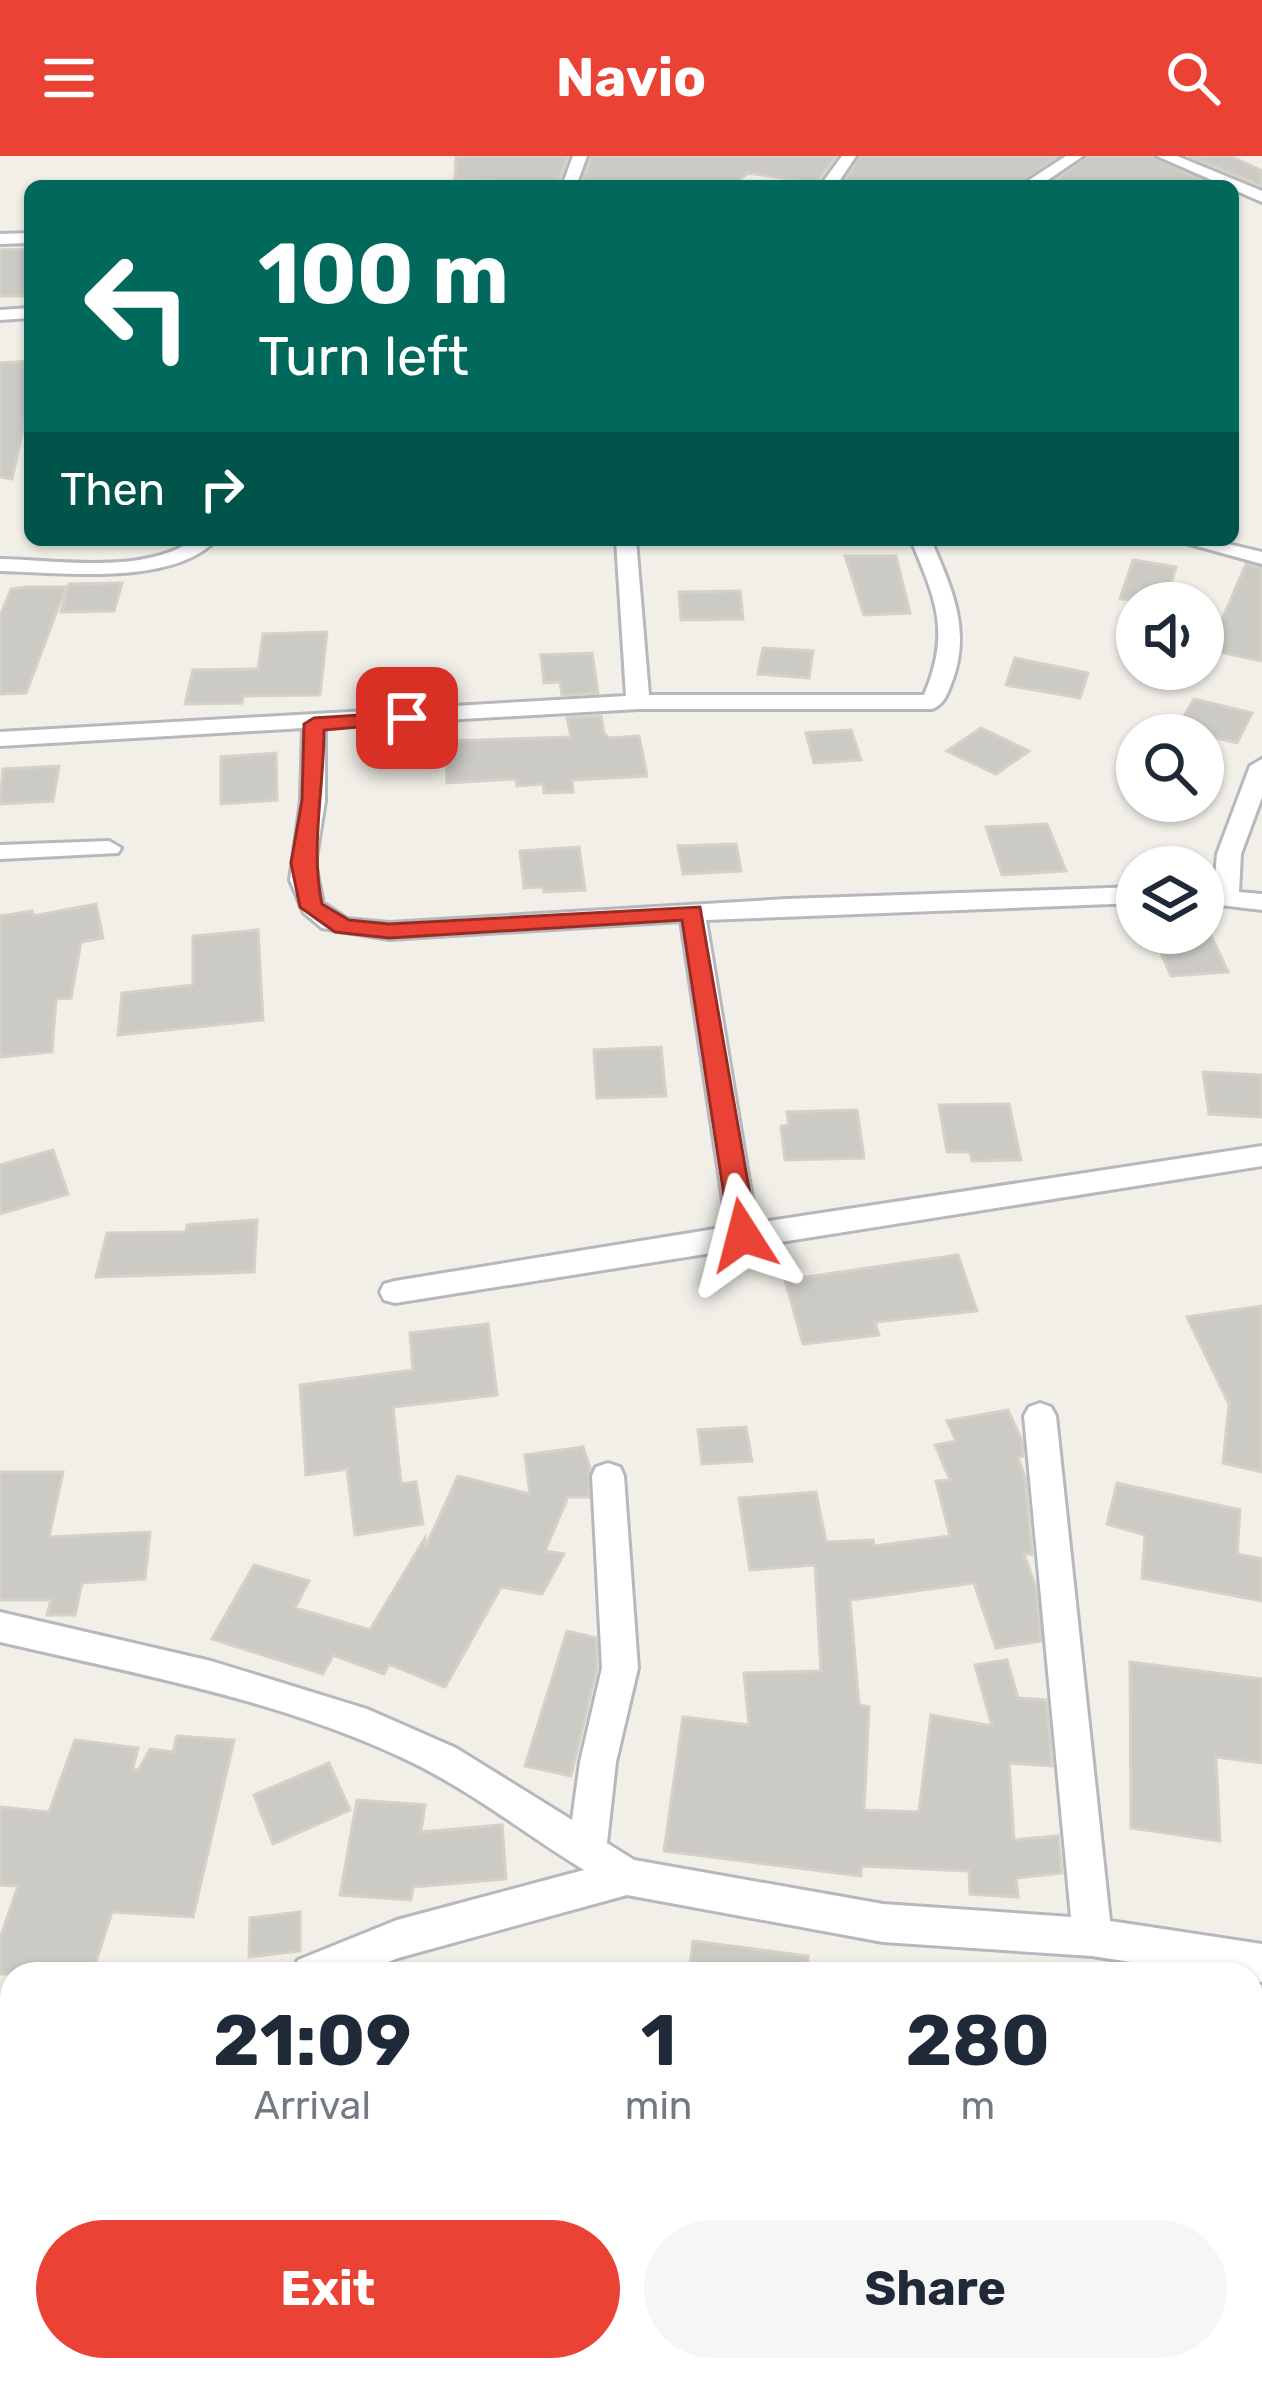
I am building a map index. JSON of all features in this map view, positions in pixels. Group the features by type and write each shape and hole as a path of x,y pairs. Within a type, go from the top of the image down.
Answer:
{"street":[{"path":"1038,180 1076,156"},
{"path":"1164,156 1221,180"},
{"path":"0,565 142,562 188,554 198,546"},
{"path":"626,546 638,702"},
{"path":"0,739 638,702 932,702 949,666 954,618 924,546"},
{"path":"1211,546 1262,558"},
{"path":"314,724 313,800 302,863 306,895 324,918 343,926 389,931 692,912 1116,896"},
{"path":"1224,868 1262,766"},
{"path":"0,852 109,848"},
{"path":"1224,896 1262,902"},
{"path":"692,912 743,1235"},
{"path":"395,1292 1262,1156"},
{"path":"1040,1416 1092,1937"},
{"path":"586,1852 598,1762 620,1667 608,1476"},
{"path":"0,1627 182,1672 325,1713 416,1746 627,1877 883,1923 1092,1937 1255,1962"},
{"path":"341,1962 397,1939 627,1877"}],"building":[{"path":"456,156 568,156 559,180 455,178"},
{"path":"591,156 836,156 818,180 748,173 739,180 583,180"},
{"path":"860,156 1058,156 1024,180 845,180"},
{"path":"1087,156 1153,156 1202,180 1055,180"},
{"path":"1189,156 1230,156 1262,171 1262,186"},
{"path":"24,249 24,296 0,296 0,250"},
{"path":"24,361 24,425 12,479 0,477 0,363"},
{"path":"845,556 896,556 910,613 864,615"},
{"path":"1133,560 1176,567 1171,582 1126,582"},
{"path":"1246,564 1262,568 1262,661 1224,653 1224,615"},
{"path":"122,583 114,611 61,612 69,584"},
{"path":"66,587 26,693 0,694 0,616 11,589"},
{"path":"740,591 743,619 681,620 679,592"},
{"path":"327,632 320,695 243,696 242,703 185,704 193,670 258,669 263,634"},
{"path":"763,648 813,651 809,678 758,674"},
{"path":"592,653 598,693 562,695 560,682 544,683 541,655"},
{"path":"1015,658 1088,673 1080,698 1006,685"},
{"path":"1194,699 1252,713 1237,743 1224,740 1224,714 1185,714"},
{"path":"601,716 604,734 610,738 639,736 647,776 572,780 573,792 544,793 543,784 517,786 516,779 447,783 446,741 571,737 567,718"},
{"path":"981,728 1029,751 996,774 947,751"},
{"path":"851,730 861,760 814,763 806,733"},
{"path":"276,753 277,800 221,804 221,757"},
{"path":"59,766 53,801 0,804 3,769"},
{"path":"1047,824 1066,871 1002,875 986,827"},
{"path":"736,844 741,871 683,874 678,846"},
{"path":"579,847 585,890 524,888 520,851"},
{"path":"96,904 103,938 81,942 71,998 56,999 52,1052 0,1057 0,916 32,911 33,916"},
{"path":"258,930 263,1020 118,1035 122,993 193,985 193,936"},
{"path":"1161,954 1220,954 1228,972 1171,976"},
{"path":"661,1047 666,1096 597,1098 594,1050"},
{"path":"1203,1072 1262,1075 1262,1117 1209,1114"},
{"path":"1009,1104 1021,1160 972,1161 970,1152 947,1152 939,1105"},
{"path":"857,1110 864,1158 785,1160 781,1126 789,1125 787,1112"},
{"path":"53,1150 68,1194 0,1214 0,1165"},
{"path":"257,1220 254,1272 96,1277 107,1233 186,1232 187,1225"},
{"path":"958,1255 977,1311 875,1322 879,1335 803,1344 785,1280"},
{"path":"1262,1306 1262,1472 1223,1463 1229,1404 1187,1317"},
{"path":"488,1324 497,1395 393,1407 401,1484 416,1482 423,1524 355,1535 347,1469 306,1475 300,1385 413,1370 410,1333"},
{"path":"1008,1410 1022,1441 1023,1456 1018,1457 1025,1478 1032,1554 1024,1554 1036,1588 1041,1641 996,1648 974,1583 850,1600 859,1705 869,1707 864,1810 919,1812 931,1715 992,1726 975,1665 1007,1660 1018,1698 1046,1700 1052,1766 1009,1763 1014,1840 1058,1836 1062,1873 1016,1878 1018,1897 970,1894 969,1871 861,1866 861,1876 664,1851 683,1717 749,1725 744,1673 821,1671 815,1565 750,1570 739,1498 816,1492 826,1542 873,1540 874,1546 950,1536 936,1481 950,1480 935,1445 956,1441 947,1421"},
{"path":"746,1427 752,1461 702,1464 698,1430"},
{"path":"583,1447 590,1468 589,1497 568,1497 545,1551 564,1554 542,1594 501,1587 445,1687 389,1664 384,1674 333,1655 323,1674 212,1639 254,1565 309,1581 295,1608 370,1630 425,1538 426,1546 458,1476 530,1494 525,1455"},
{"path":"0,1472 63,1472 49,1537 150,1532 145,1579 82,1583 75,1615 47,1615 51,1600 0,1600"},
{"path":"1117,1483 1240,1510 1237,1554 1262,1559 1262,1601 1142,1578 1145,1535 1107,1524"},
{"path":"567,1631 596,1638 597,1668 571,1776 525,1766"},
{"path":"1130,1662 1262,1679 1262,1763 1216,1757 1220,1841 1131,1828"},
{"path":"177,1736 234,1740 193,1917 112,1912 96,1962 0,1962 0,1939 18,1886 0,1885 0,1807 49,1812 75,1740 138,1748 133,1768 138,1771 150,1749 173,1752"},
{"path":"329,1763 350,1810 273,1844 254,1795"},
{"path":"357,1800 425,1805 421,1832 502,1825 506,1879 413,1887 411,1900 340,1895"},
{"path":"300,1912 300,1951 249,1957 250,1918"},
{"path":"693,1941 808,1956 808,1962 690,1962"}],"route":[{"path":"407,718 314,724 313,800 302,863 311,907 343,926 389,931 692,912 743,1235"}]}
